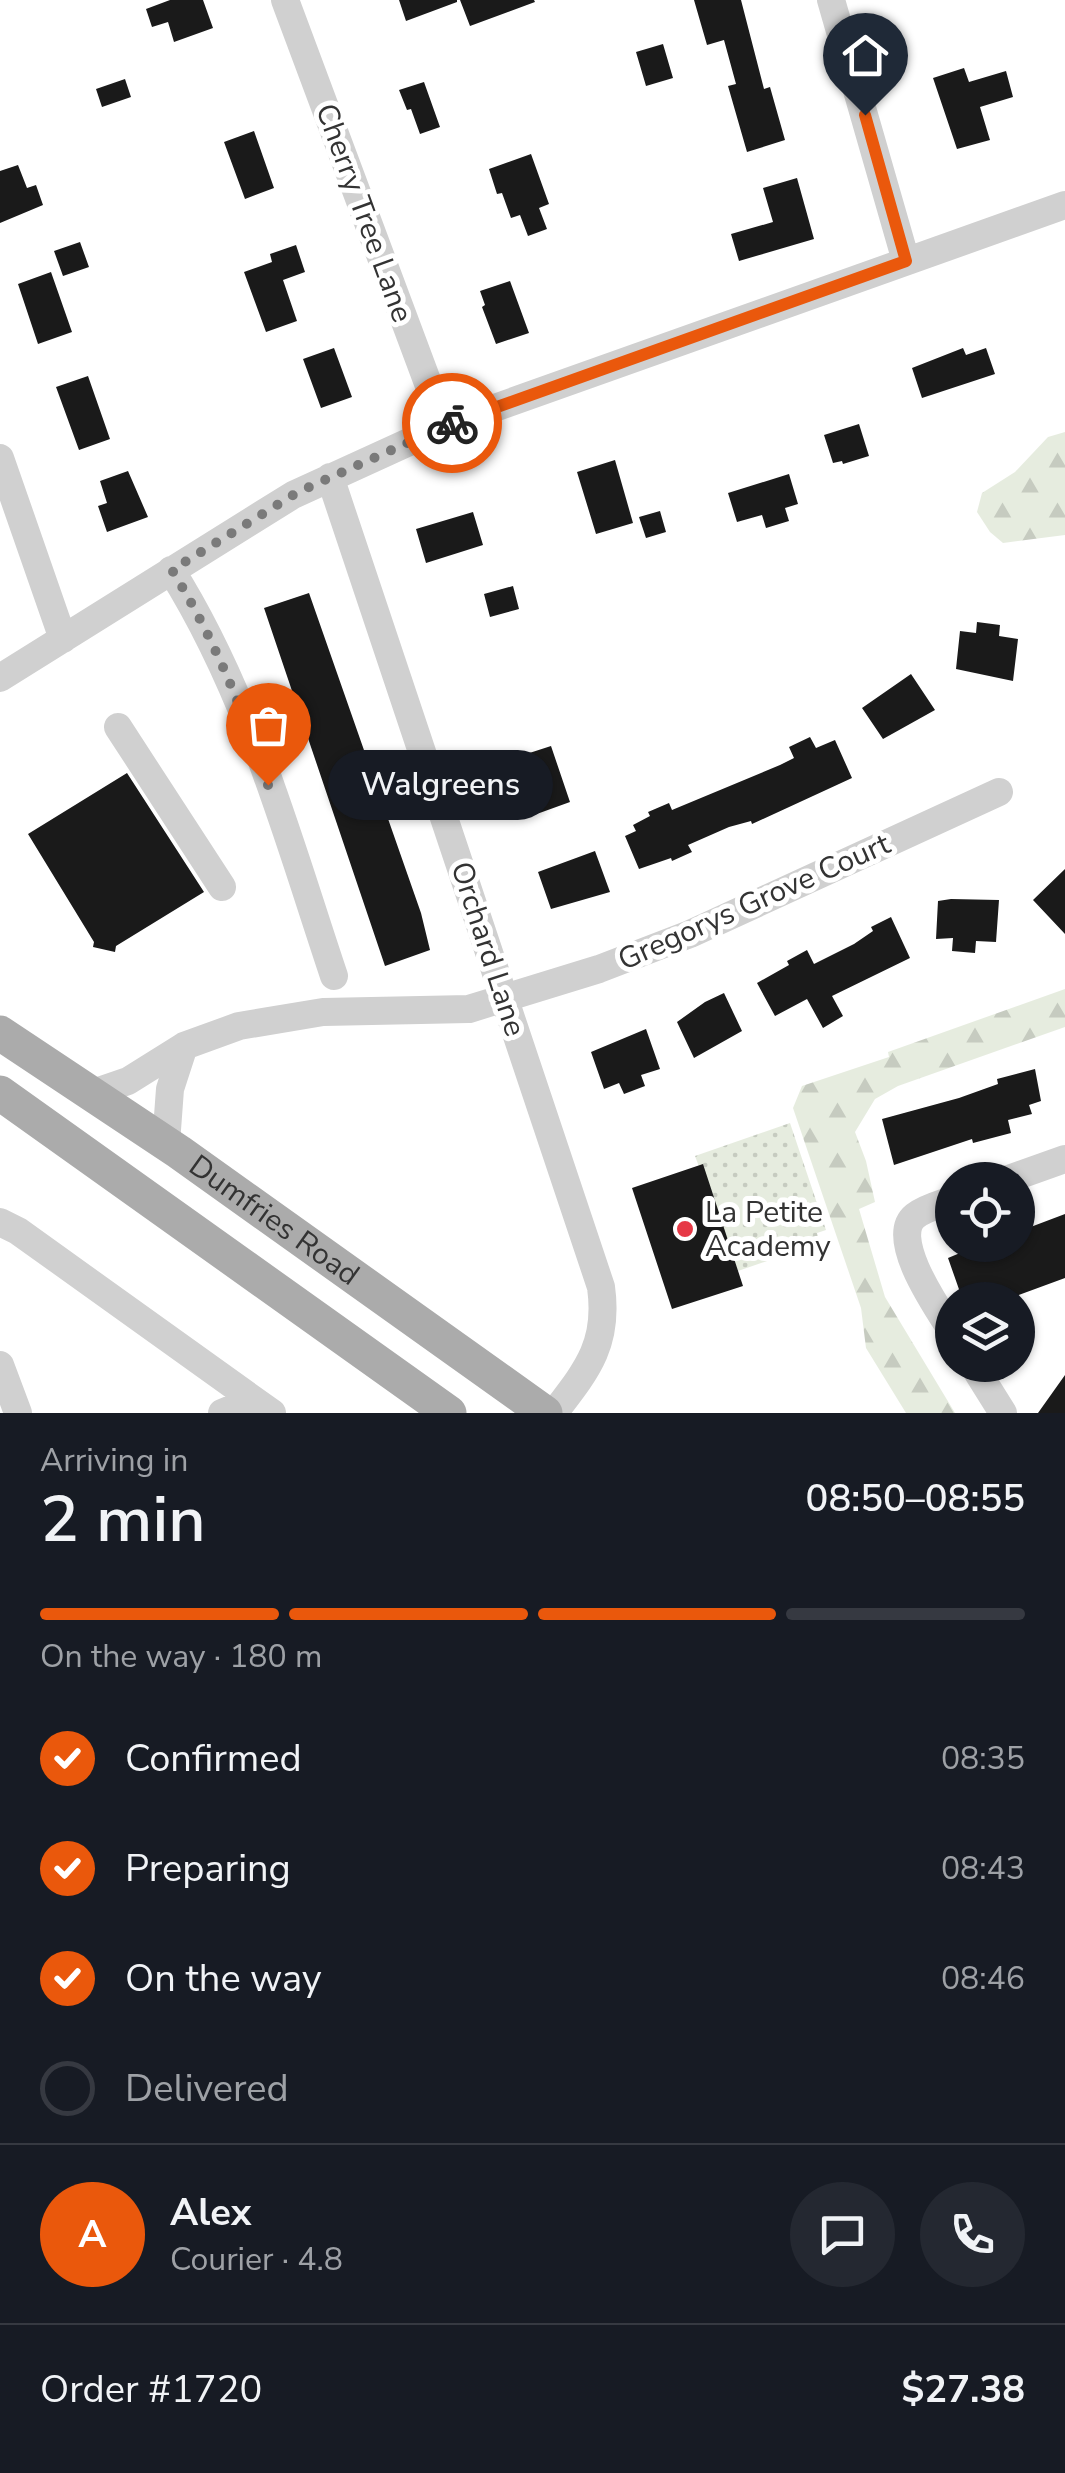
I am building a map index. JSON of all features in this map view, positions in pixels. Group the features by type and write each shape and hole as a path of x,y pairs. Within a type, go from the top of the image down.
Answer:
{"main road":[{"name":"Dumfries Road","path":"0,1032 166,1143 545,1413"},
{"name":"Dumfries Road","path":"0,1093 449,1413"}],"street":[{"name":"Cherry Tree Lane","path":"285,0 444,426"},
{"path":"831,0 906,261"},
{"path":"0,678 264,512 330,477 444,426 1065,204"},
{"path":"0,458 63,638"},
{"name":"Orchard Lane","path":"330,477 601,1287 602,1330 590,1365 554,1413"},
{"path":"172,570 208,634 242,710 334,976"},
{"path":"118,727 222,888"},
{"name":"Gregorys Grove Court","path":"92,1092 135,1078 184,1046 239,1026 292,1015 468,1009 599,969 690,934 999,792"},
{"path":"166,1143 170,1088 184,1046"},
{"path":"1035,1170 1065,1159"},
{"path":"935,1206 918,1213 907,1228 906,1237 918,1273 935,1302"},
{"path":"0,1222 18,1230 271,1412"},
{"path":"0,1365 18,1413"},
{"path":"984,1382 1003,1413"},
{"path":"222,1413 234,1408 271,1412"}],"green space":[{"path":"1065,432 1065,535 1003,543 977,512 982,493 1015,472 1048,437"},
{"path":"1065,989 1065,1027 898,1086 875,1099 855,1132 875,1202 859,1209 885,1297 955,1413 906,1413 866,1348 861,1308 793,1108 802,1086 889,1057 888,1052"},
{"path":"790,1123 826,1230 817,1233 820,1243 738,1271 695,1156"}],"building":[{"path":"170,0 203,0 213,28 174,42 168,22 152,27 146,9"},
{"path":"399,0 457,0 457,2 406,21"},
{"path":"460,0 534,0 535,2 470,26"},
{"path":"694,0 741,0 764,89 770,87 785,140 747,152 728,86 736,84 724,40 707,45"},
{"path":"663,44 673,78 646,86 636,52"},
{"path":"964,68 969,82 1006,71 1013,97 980,107 990,140 957,149 933,78"},
{"path":"125,79 131,97 102,107 96,89"},
{"path":"424,82 440,127 420,134 399,90"},
{"path":"254,131 274,188 245,199 224,142"},
{"path":"531,154 549,204 539,208 547,229 528,236 520,215 511,218 502,193 497,194 489,169"},
{"path":"18,165 27,188 36,185 43,205 0,223 0,171"},
{"path":"797,178 814,239 739,261 731,234 773,222 763,188"},
{"path":"80,242 89,267 63,276 54,251"},
{"path":"296,245 305,272 283,280 297,321 266,332 244,272 272,262 270,254"},
{"path":"51,272 72,332 38,344 18,284"},
{"path":"510,281 529,333 496,344 480,291"},
{"path":"334,348 352,397 321,408 303,359"},
{"path":"963,348 966,355 986,348 995,374 922,398 912,368"},
{"path":"88,376 110,439 79,450 56,387"},
{"path":"859,424 869,456 833,463 824,435"},
{"path":"615,460 633,523 596,534 577,472"},
{"path":"128,471 148,517 107,532 98,506 107,503 100,481"},
{"path":"789,474 798,504 785,508 789,521 766,528 762,515 737,522 728,493"},
{"path":"660,511 666,532 646,538 639,517"},
{"path":"473,512 483,545 426,563 416,529"},
{"path":"513,586 519,609 490,617 484,594"},
{"path":"309,593 421,913 430,950 385,966 264,608"},
{"path":"977,622 1000,625 999,636 1018,639 1013,681 956,669 960,631 976,633"},
{"path":"911,674 935,710 883,739 862,708"},
{"path":"810,737 816,748 835,740 852,778 752,824 751,821 729,827 688,845 692,852 672,861 671,858 639,869 625,836 636,831 633,825 650,816 648,812 669,803 672,810 780,765 794,758 789,747"},
{"path":"551,746 570,802 534,815 514,758"},
{"path":"127,773 204,892 116,946 115,952 93,947 94,942 28,834"},
{"path":"595,851 610,892 551,909 538,872"},
{"path":"1065,869 1065,934 1033,900"},
{"path":"999,900 996,942 976,941 975,953 952,951 953,938 936,939 938,901"},
{"path":"891,917 910,958 832,996 843,1016 823,1028 807,999 775,1016 757,983 807,950 814,964 854,944 873,931 871,927"},
{"path":"724,993 742,1031 694,1058 677,1022"},
{"path":"646,1029 660,1069 641,1075 645,1086 624,1094 619,1083 604,1089 591,1052"},
{"path":"1035,1069 1041,1101 1029,1105 1032,1114 1008,1120 1011,1133 973,1143 972,1139 894,1165 882,1119 959,1098 998,1084 997,1079"},
{"name":"La Petite Academy","path":"703,1164 743,1286 672,1309 632,1188"},
{"path":"1065,1214 1065,1278 1035,1289 1035,1282 956,1282 949,1262 1035,1262 1035,1225"},
{"path":"1065,1375 1065,1413 1038,1413"}],"way so far":[{"path":"268,785 242,710 208,634 172,570 298,492 452,423"}],"place":[{"name":"Walgreens","path":"268,785"},
{"name":"La Petite Academy","path":"685,1229"}],"route":[{"path":"452,423 906,261 865,115"}]}
